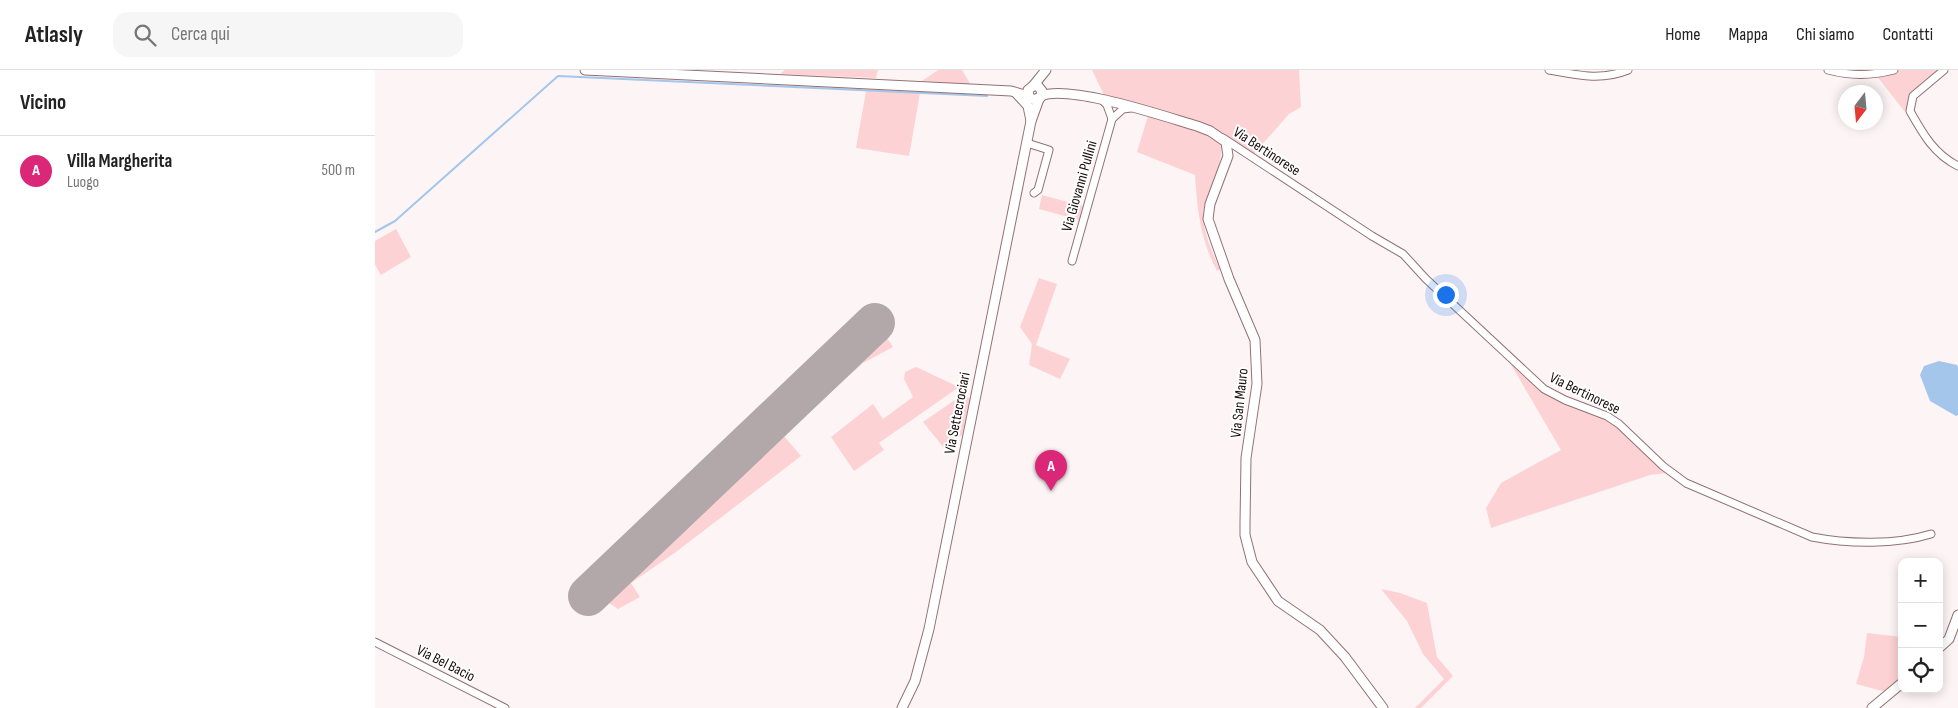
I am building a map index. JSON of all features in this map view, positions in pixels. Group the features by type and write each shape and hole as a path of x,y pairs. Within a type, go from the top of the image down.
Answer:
{"main road":[{"path":"585,70 1014,91 1101,98 1197,126 1221,137"},
{"name":"Via Settecrociari","path":"902,708 915,681 929,629 1027,142 1035,93 1045,71"},
{"path":"1014,91 1028,106 1031,121"},
{"name":"Via San Mauro","path":"1221,137 1225,142 1228,156 1210,204 1208,219 1229,279 1250,325 1255,340 1257,356 1257,384 1246,458 1245,535 1252,562 1278,601 1320,630 1345,657 1383,708"},
{"path":"1943,644 1949,639 1958,615"},
{"path":"1872,708 1898,686"}],"street":[{"path":"1549,70 1592,78 1615,76 1628,70"},
{"path":"1828,70 1849,76 1876,75 1894,70"},
{"path":"1944,70 1913,96 1910,111 1927,141 1943,159 1958,166"},
{"path":"1101,98 1113,115 1123,109 1134,108"},
{"name":"Via Giovanni Pullini","path":"1072,261 1116,103"},
{"name":"Via Bertinorese","path":"1221,137 1372,236 1403,254 1426,279 1543,389 1613,420 1663,466 1685,483 1812,537 1826,540 1901,542 1931,534"},
{"path":"1027,142 1049,150 1039,190 1034,193"},
{"name":"Via Bel Bacio","path":"375,642 505,708"}],"shaded area":[{"path":"785,70 878,70 876,78 780,74"},
{"path":"938,70 962,70 971,85 922,81"},
{"path":"1092,70 1299,70 1301,107 1289,114 1253,155 1218,132 1104,95"},
{"path":"1872,70 1939,70 1913,94 1905,112"},
{"path":"866,91 920,93 909,156 856,148"},
{"path":"1148,116 1204,131 1217,138 1221,145 1219,164 1207,197 1203,215 1211,249 1220,269 1217,271 1207,248 1201,225 1195,175 1137,152"},
{"path":"1042,195 1083,206 1079,220 1039,209"},
{"path":"396,229 411,257 381,275 375,265 375,241"},
{"path":"1039,278 1057,284 1036,345 1070,359 1060,379 1029,365 1032,344 1020,327"},
{"path":"880,327 893,347 863,363 783,435 801,456 676,552 631,583 640,597 618,609 606,601 599,604 591,600 663,536"},
{"path":"1510,363 1543,392 1619,426 1667,473 1650,475 1491,528 1486,508 1501,483 1561,450"},
{"path":"916,367 959,387 879,443 884,450 854,471 831,437 873,404 883,419 913,397 904,379 905,372"},
{"path":"962,395 970,398 962,435 944,448 923,422"},
{"path":"1381,589 1400,593 1427,603 1437,657 1453,676 1421,708 1415,708 1444,679 1423,654 1407,621"},
{"path":"1867,633 1898,637 1898,682 1886,692 1856,684 1864,657"}],"water":[{"path":"1939,361 1957,365 1958,367 1958,415 1956,416 1930,401 1920,375 1924,366"}],"waterway":[{"path":"375,232 395,221 558,76 987,96"}],"runway":[{"path":"588,596 875,323"}],"place":[{"name":"Villa Margherita","path":"1051,491"}]}
